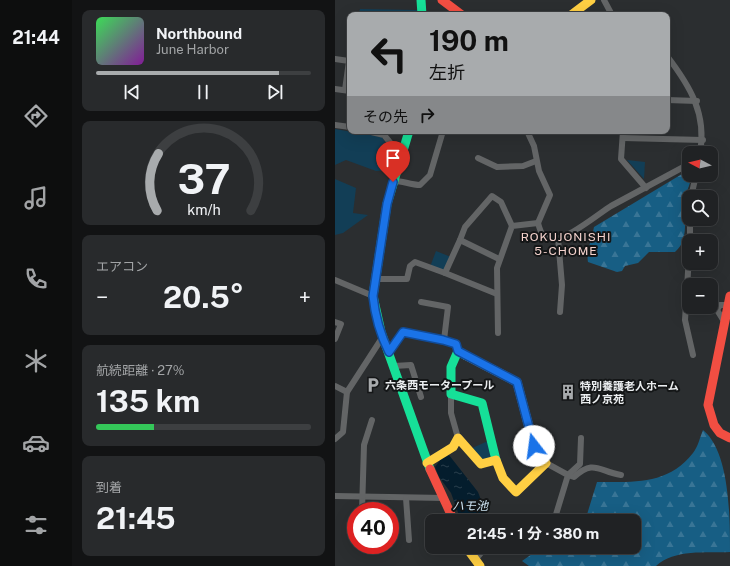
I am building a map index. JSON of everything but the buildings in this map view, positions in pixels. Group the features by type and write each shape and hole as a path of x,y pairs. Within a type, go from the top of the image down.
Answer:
{"street":[{"path":"421,0 423,12"},
{"path":"442,0 459,12"},
{"path":"575,12 591,0"},
{"path":"604,0 610,12"},
{"path":"335,59 347,61"},
{"path":"670,65 683,77 697,102 703,140 702,146"},
{"path":"335,89 347,91"},
{"path":"670,100 697,102"},
{"path":"335,125 347,127"},
{"path":"380,134 384,135 401,156"},
{"path":"408,134 387,204 373,296 374,309 382,338 389,352 427,463 452,514"},
{"path":"393,182 397,181 410,185 420,185 430,175 442,134"},
{"path":"529,134 539,172 550,195 538,223 539,229 545,237 551,240 583,226 610,207 682,168"},
{"path":"623,134 621,158 646,188"},
{"path":"623,138 703,140"},
{"path":"478,158 497,167 523,166 536,161"},
{"path":"445,273 465,226 492,196 501,202 512,226 499,259 497,294 498,333"},
{"path":"512,226 538,223"},
{"path":"558,238 562,285 560,312"},
{"path":"460,240 499,259"},
{"path":"376,279 407,279 410,266 415,262 497,294"},
{"path":"688,270 685,320 693,355"},
{"path":"335,280 373,296"},
{"path":"729,300 709,405 709,417 713,426 720,433 730,438"},
{"path":"421,302 448,307 443,340"},
{"path":"335,322 341,324 335,339"},
{"path":"389,352 403,332 456,344 458,351 451,367 451,413 458,438 481,464 497,460"},
{"path":"335,439 343,432 347,392 382,338"},
{"path":"458,351 517,382 534,446 546,463 567,475 574,477 588,466 594,466 607,473 621,475"},
{"path":"394,366 411,365 421,397"},
{"path":"335,386 347,392"},
{"path":"451,394 482,403 503,478 516,492 546,463"},
{"path":"361,502 364,445 372,420"},
{"path":"427,463 453,447 458,438"},
{"path":"556,514 567,475 580,464 581,438"},
{"path":"335,496 444,498"},
{"path":"406,498 409,540"},
{"path":"471,554 477,563 482,554"}],"shaded area":[{"path":"360,9 417,10 417,12 359,12"},
{"path":"335,129 347,131 347,134 364,134 382,137 396,160 393,170 376,171 346,160 335,165"},
{"path":"627,160 645,162 644,179"},
{"path":"335,179 356,188 353,213 368,215 343,233 335,235"},
{"path":"436,251 451,257 443,272 430,267"},
{"path":"488,441 491,454 489,459 482,460 470,449"}],"green space":[{"path":"682,174 682,182 690,182 687,190 682,190 682,226 685,226 685,230 684,234 682,234 682,242 675,252 649,252 638,263 625,266 622,271 617,272 588,262 588,250 594,227"},
{"path":"703,430 712,440 719,454 727,486 730,522 730,552 681,554 663,561 656,566 529,566 522,561 532,554 641,554 641,514 587,514 597,482 649,480 661,476 673,471 683,463 695,451"}],"water":[{"name":"ハモ池","path":"449,455 478,492 486,514 458,514 451,493 439,477 435,467 441,459"}],"traffic: fast":[{"path":"421,0 422,12"},
{"path":"408,134 387,204 373,296 381,332 430,469"},
{"path":"465,355 458,351 451,367 451,394 482,403 496,460"}],"traffic: slow":[{"path":"575,12 591,0"},
{"path":"427,463 453,447 458,438 481,464 496,460 503,478 516,492 546,463 534,446 517,382 465,355"},
{"path":"471,554 480,566"}],"traffic: jam":[{"path":"442,0 458,12"},
{"path":"730,296 708,405 714,425 720,433 730,438"},
{"path":"430,469 451,514"}],"place":[{"name":"六条西モータープール","path":"373,385"},
{"name":"特別養護老人ホーム 西ノ京苑","path":"568,392"}],"district":[{"name":"ROKUJONISHI 5-CHOME","path":"566,244"}],"route":[{"path":"393,182 387,204 373,296 374,309 382,338 389,352 403,332 443,340 456,344 458,351 517,382 534,446"}]}
